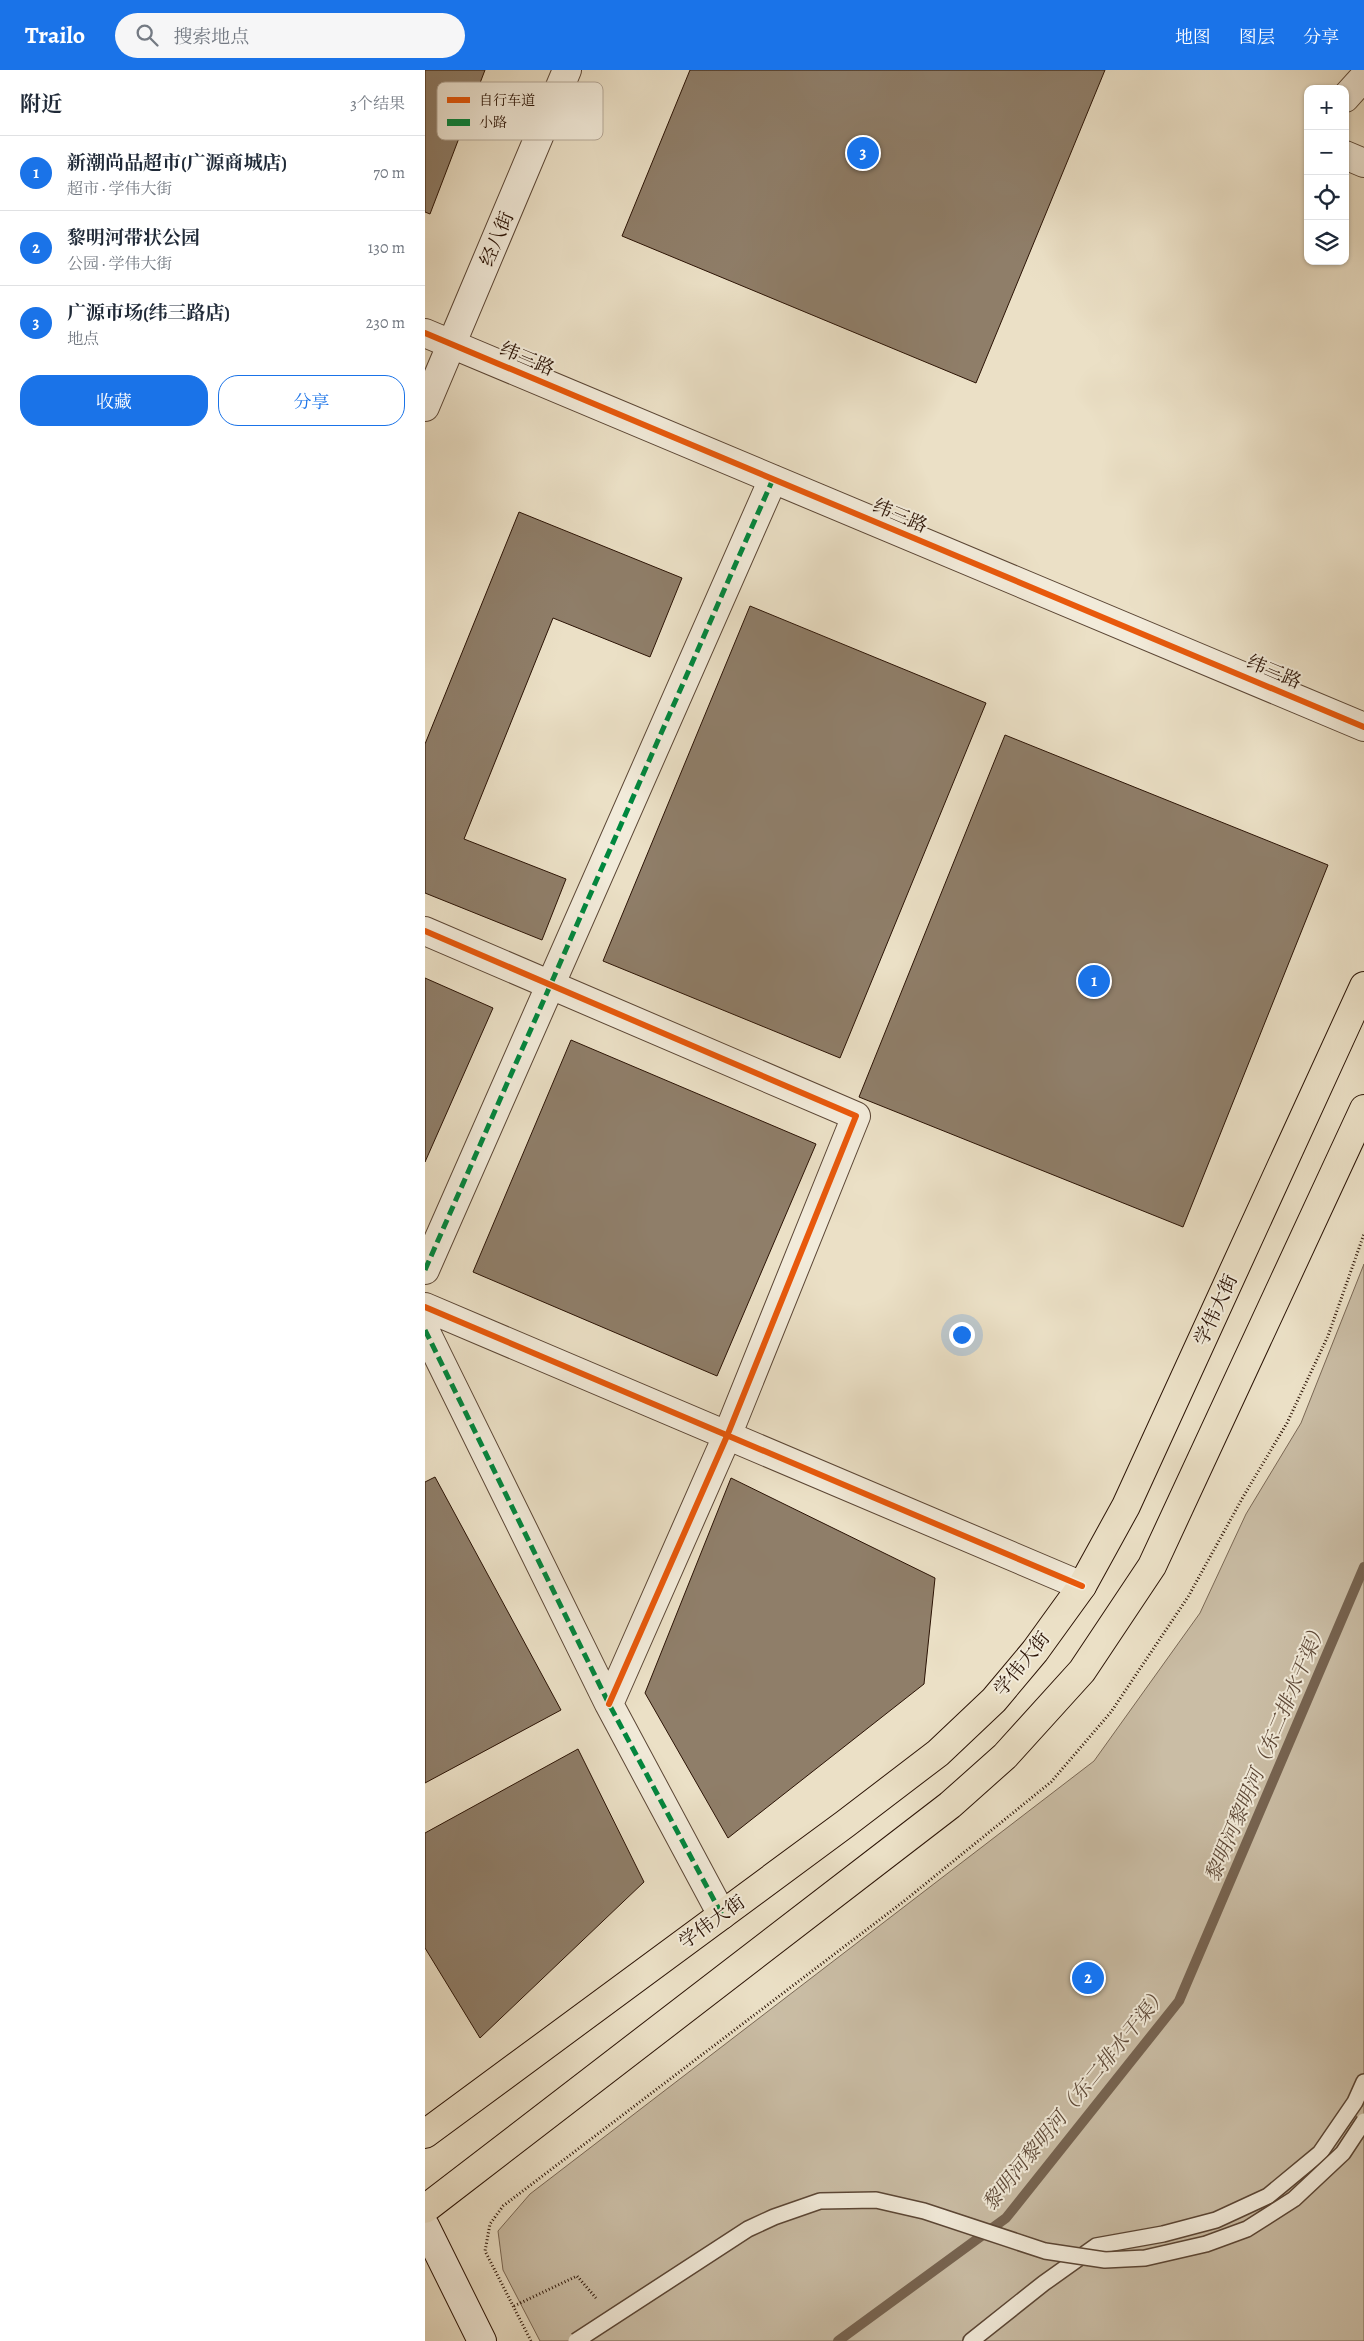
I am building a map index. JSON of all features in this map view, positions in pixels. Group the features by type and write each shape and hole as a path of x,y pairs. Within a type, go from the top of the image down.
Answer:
{"main road":[{"name":"学伟大街","path":"425,2134 722,1915 937,1753 994,1700 1035,1651 1082,1586 1126,1506 1364,986"},
{"path":"425,2209 950,1805 1005,1756 1082,1671 1152,1566 1364,1109"}],"street":[{"name":"经八街","path":"562,82 567,70"},
{"path":"1349,93 1364,76"},
{"name":"经八街","path":"425,407 453,345 538,140"},
{"path":"1349,157 1364,163"},
{"name":"纬三路","path":"425,333 1364,726"},
{"path":"425,1270 552,986 773,479"},
{"path":"425,931 856,1116 727,1436 609,1704"},
{"path":"425,1307 1082,1586"},
{"path":"425,1330 609,1704 722,1915"},
{"path":"425,2226 482,2341"}],"lane":[{"path":"971,2341 1044,2282 1096,2246 1163,2234 1216,2220 1268,2196 1320,2152 1355,2102 1364,2082"},
{"path":"576,2341 748,2229 774,2217 820,2201 876,2200 924,2211 1045,2251 1105,2260 1145,2258 1206,2244 1247,2229 1293,2199 1343,2153 1364,2121"}],"path":[{"path":"513,2306 577,2276 612,2317"}],"shaded area":[{"path":"1364,1264 1364,2341 540,2341 503,2270 498,2231 530,2194 1094,1761 1200,1613 1246,1514 1301,1423"}],"building":[{"path":"425,70 485,70 480,82 437,82 437,140 458,140 430,214 425,212"},
{"path":"690,70 1105,70 976,383 622,236"},
{"path":"519,512 682,578 650,657 553,618 464,839 566,879 542,940 425,893 425,744"},
{"path":"750,606 986,703 840,1058 603,961"},
{"path":"1005,735 1328,865 1183,1227 859,1097"},
{"path":"425,978 493,1008 425,1162"},
{"path":"571,1040 816,1144 717,1376 473,1272"},
{"path":"435,1477 561,1710 425,1783 425,1482"},
{"path":"731,1478 935,1578 924,1684 728,1838 645,1693"},
{"path":"578,1749 644,1882 480,2038 425,1948 425,1833"}],"waterway":[{"name":"黎明河黎明河（东二排水干渠）","path":"838,2341 1006,2218 1179,2001 1364,1567"}],"marked path":[{"path":"425,1270 773,479"},
{"path":"425,1330 609,1704 722,1915"}],"cycle path":[{"path":"425,333 1364,727"},
{"path":"425,931 856,1116 727,1436 609,1704"},
{"path":"425,1307 1082,1586"}],"place":[{"name":"广源市场(纬三路店)","path":"863,153"},
{"name":"新潮尚品超市(广源商城店)","path":"1094,981"},
{"name":"黎明河带状公园","path":"1088,1978"}]}
